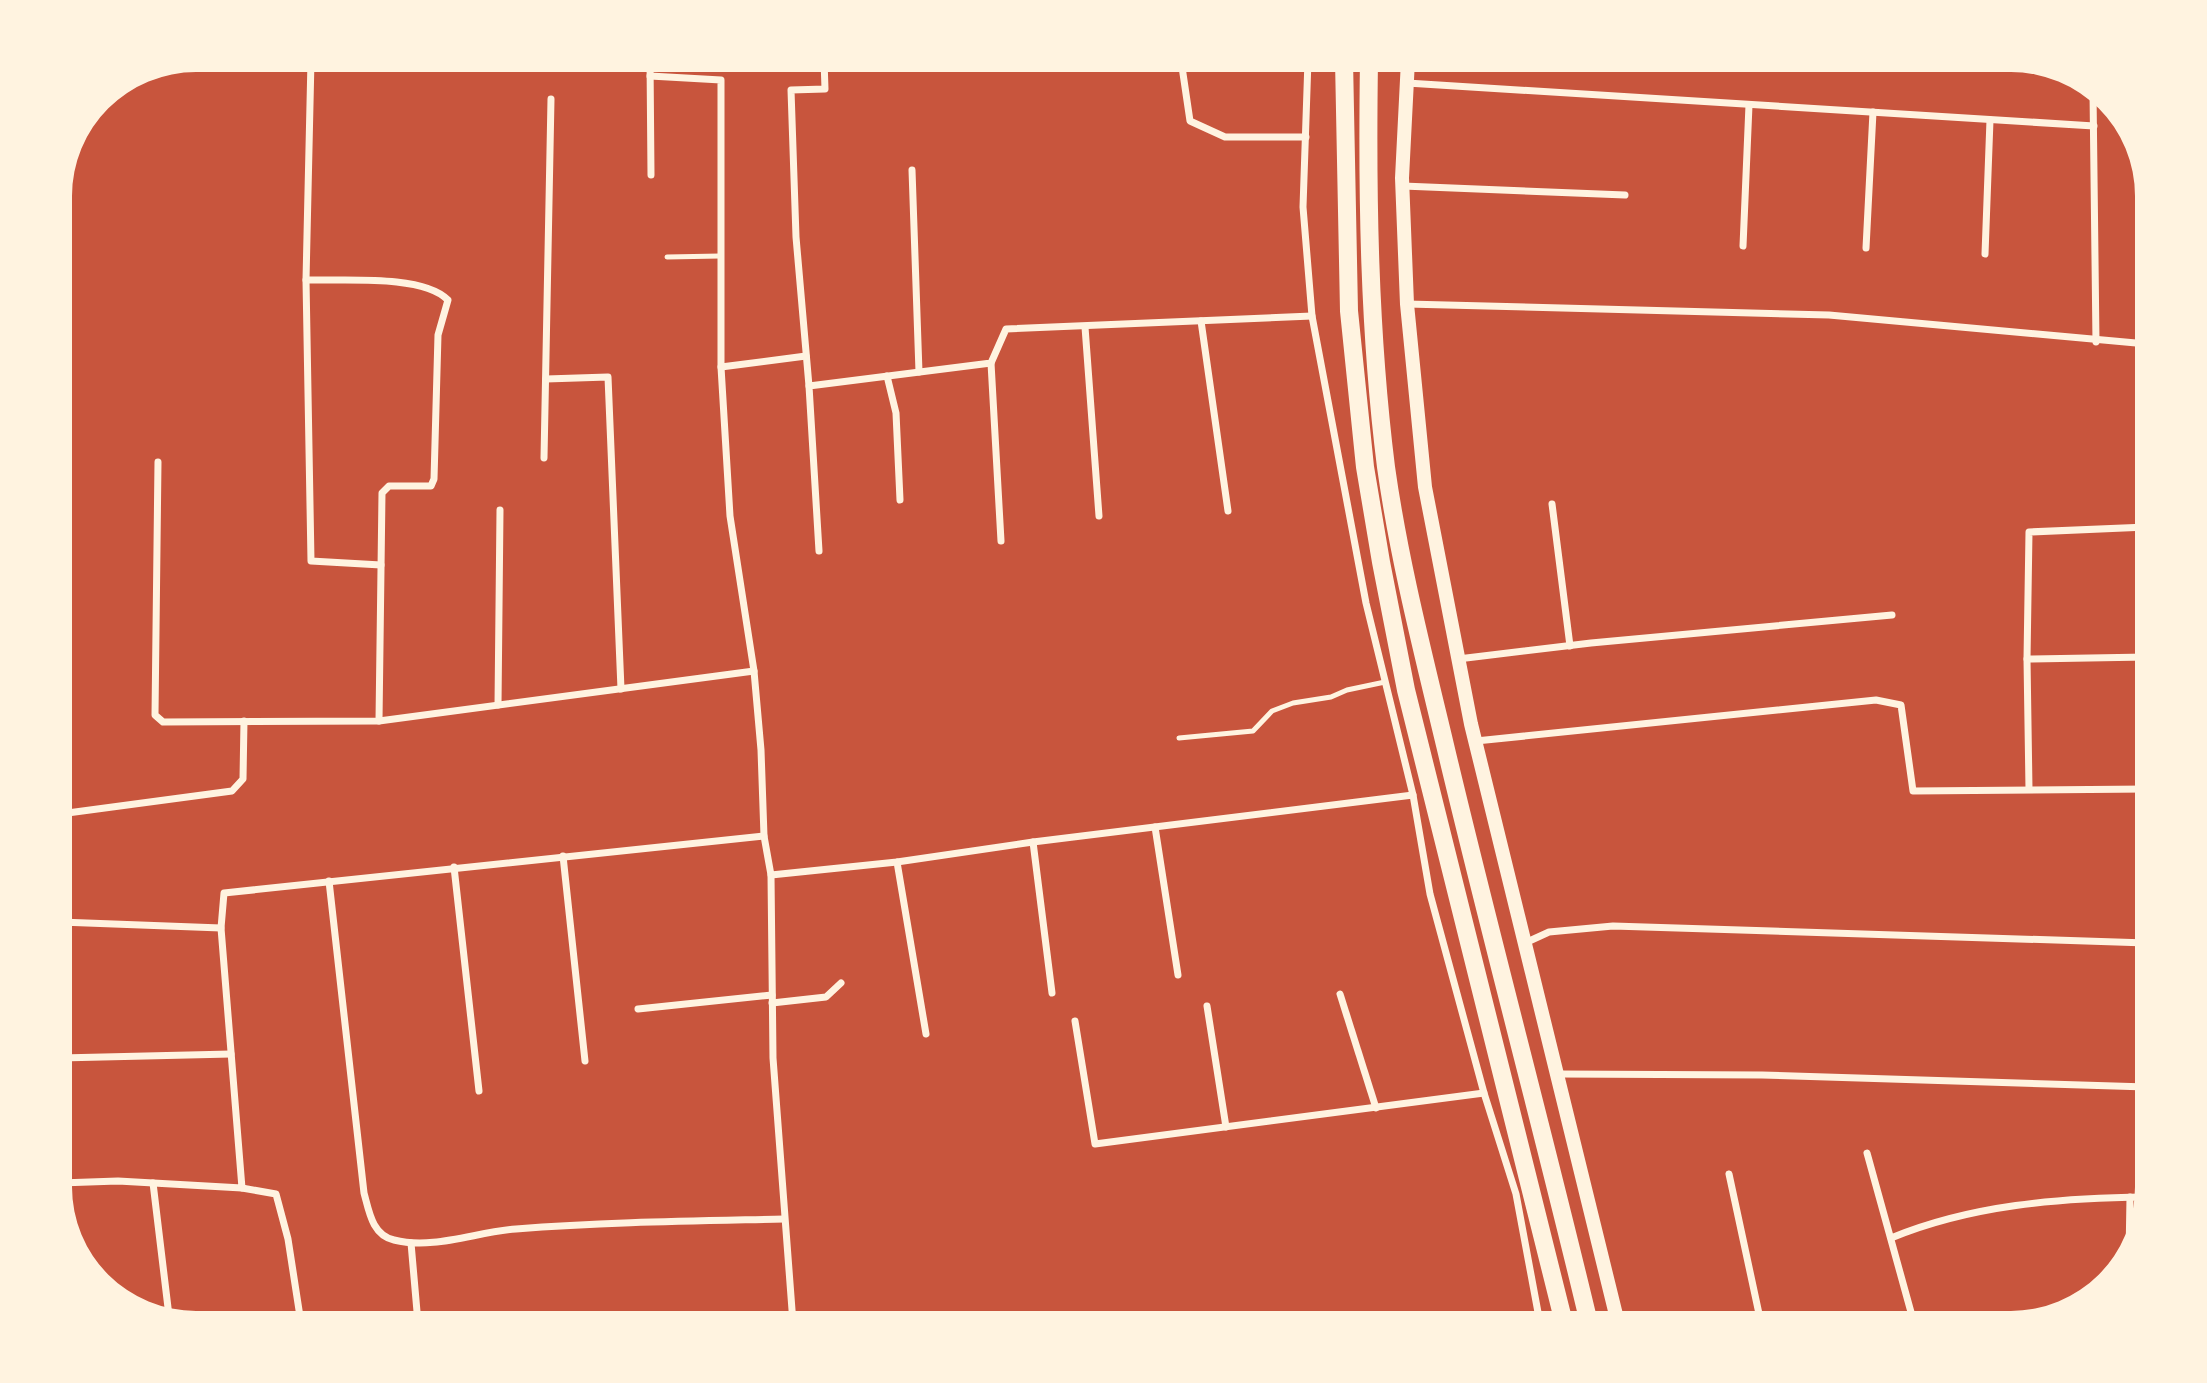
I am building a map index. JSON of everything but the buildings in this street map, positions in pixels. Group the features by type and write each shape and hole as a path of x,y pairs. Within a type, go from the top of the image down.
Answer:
{"highway":[{"path":"1344,72 1349,311 1365,467 1381,562 1406,690 1561,1311"},
{"path":"1369,72 1367,193 1374,351 1387,469 1416,622 1474,869 1586,1311"}],"main road":[{"path":"1407,72 1403,186 1407,304 1426,487 1476,741 1615,1311"}],"street":[{"path":"311,72 306,280 311,561 381,565"},
{"path":"650,72 651,175"},
{"path":"819,551 793,185 791,90 825,89 824,72"},
{"path":"1183,72 1190,121 1224,136 1306,136"},
{"path":"1308,72 1303,207 1312,316 1366,603 1413,795 1430,894 1484,1093 1516,1194 1538,1311"},
{"path":"650,76 721,80 721,368 730,516 754,671 761,750 764,836 771,875 773,1058 792,1311"},
{"path":"1407,83 2094,126"},
{"path":"544,458 551,99"},
{"path":"2093,103 2096,342"},
{"path":"1743,246 1749,105"},
{"path":"1866,248 1873,113"},
{"path":"1985,254 1990,120"},
{"path":"912,170 919,372"},
{"path":"1403,186 1625,195"},
{"path":"306,280 420,284 439,291 448,300 438,335 434,479 431,486 389,486 382,493 379,721"},
{"path":"1407,304 1829,315 2135,344"},
{"path":"1001,541 991,363 1006,329 1312,316"},
{"path":"1201,321 1228,512"},
{"path":"1085,327 1099,516"},
{"path":"721,368 806,356"},
{"path":"809,386 991,363"},
{"path":"887,376 896,413 900,500"},
{"path":"546,379 608,377 621,689"},
{"path":"158,462 155,715 163,722 379,721 754,671"},
{"path":"1552,505 1570,646"},
{"path":"498,705 500,510"},
{"path":"2029,789 2029,532 2135,528"},
{"path":"1458,659 1892,615"},
{"path":"2027,659 2135,657"},
{"path":"1476,741 1876,699 1901,705 1913,791 2135,789"},
{"path":"72,812 232,791 243,779 244,720"},
{"path":"771,875 897,862 1033,842 1413,795"},
{"path":"1155,827 1178,975"},
{"path":"242,1188 221,928 224,893 764,836"},
{"path":"1033,842 1052,993"},
{"path":"563,856 585,1061"},
{"path":"897,862 926,1034"},
{"path":"454,867 479,1091"},
{"path":"330,881 364,1193 374,1227 390,1240 411,1243 547,1226 784,1219"},
{"path":"72,922 221,928"},
{"path":"1525,943 1549,932 1613,926 2135,943"},
{"path":"638,1009 826,997 841,983"},
{"path":"1340,994 1376,1108"},
{"path":"1208,1006 1226,1127"},
{"path":"1075,1021 1095,1144 1484,1093"},
{"path":"72,1058 231,1054"},
{"path":"1558,1074 1749,1074 2135,1087"},
{"path":"1867,1153 1911,1311"},
{"path":"1729,1174 1759,1311"},
{"path":"72,1183 153,1183 242,1188 275,1194 288,1239 299,1311"},
{"path":"153,1183 168,1308"},
{"path":"2130,1198 2130,1224"},
{"path":"1891,1238 1922,1225 2016,1204 2134,1198"},
{"path":"411,1243 417,1311"}],"lane":[{"path":"667,257 720,256"},
{"path":"1179,738 1253,731 1272,711 1293,703 1331,697 1348,690 1385,682"}]}
